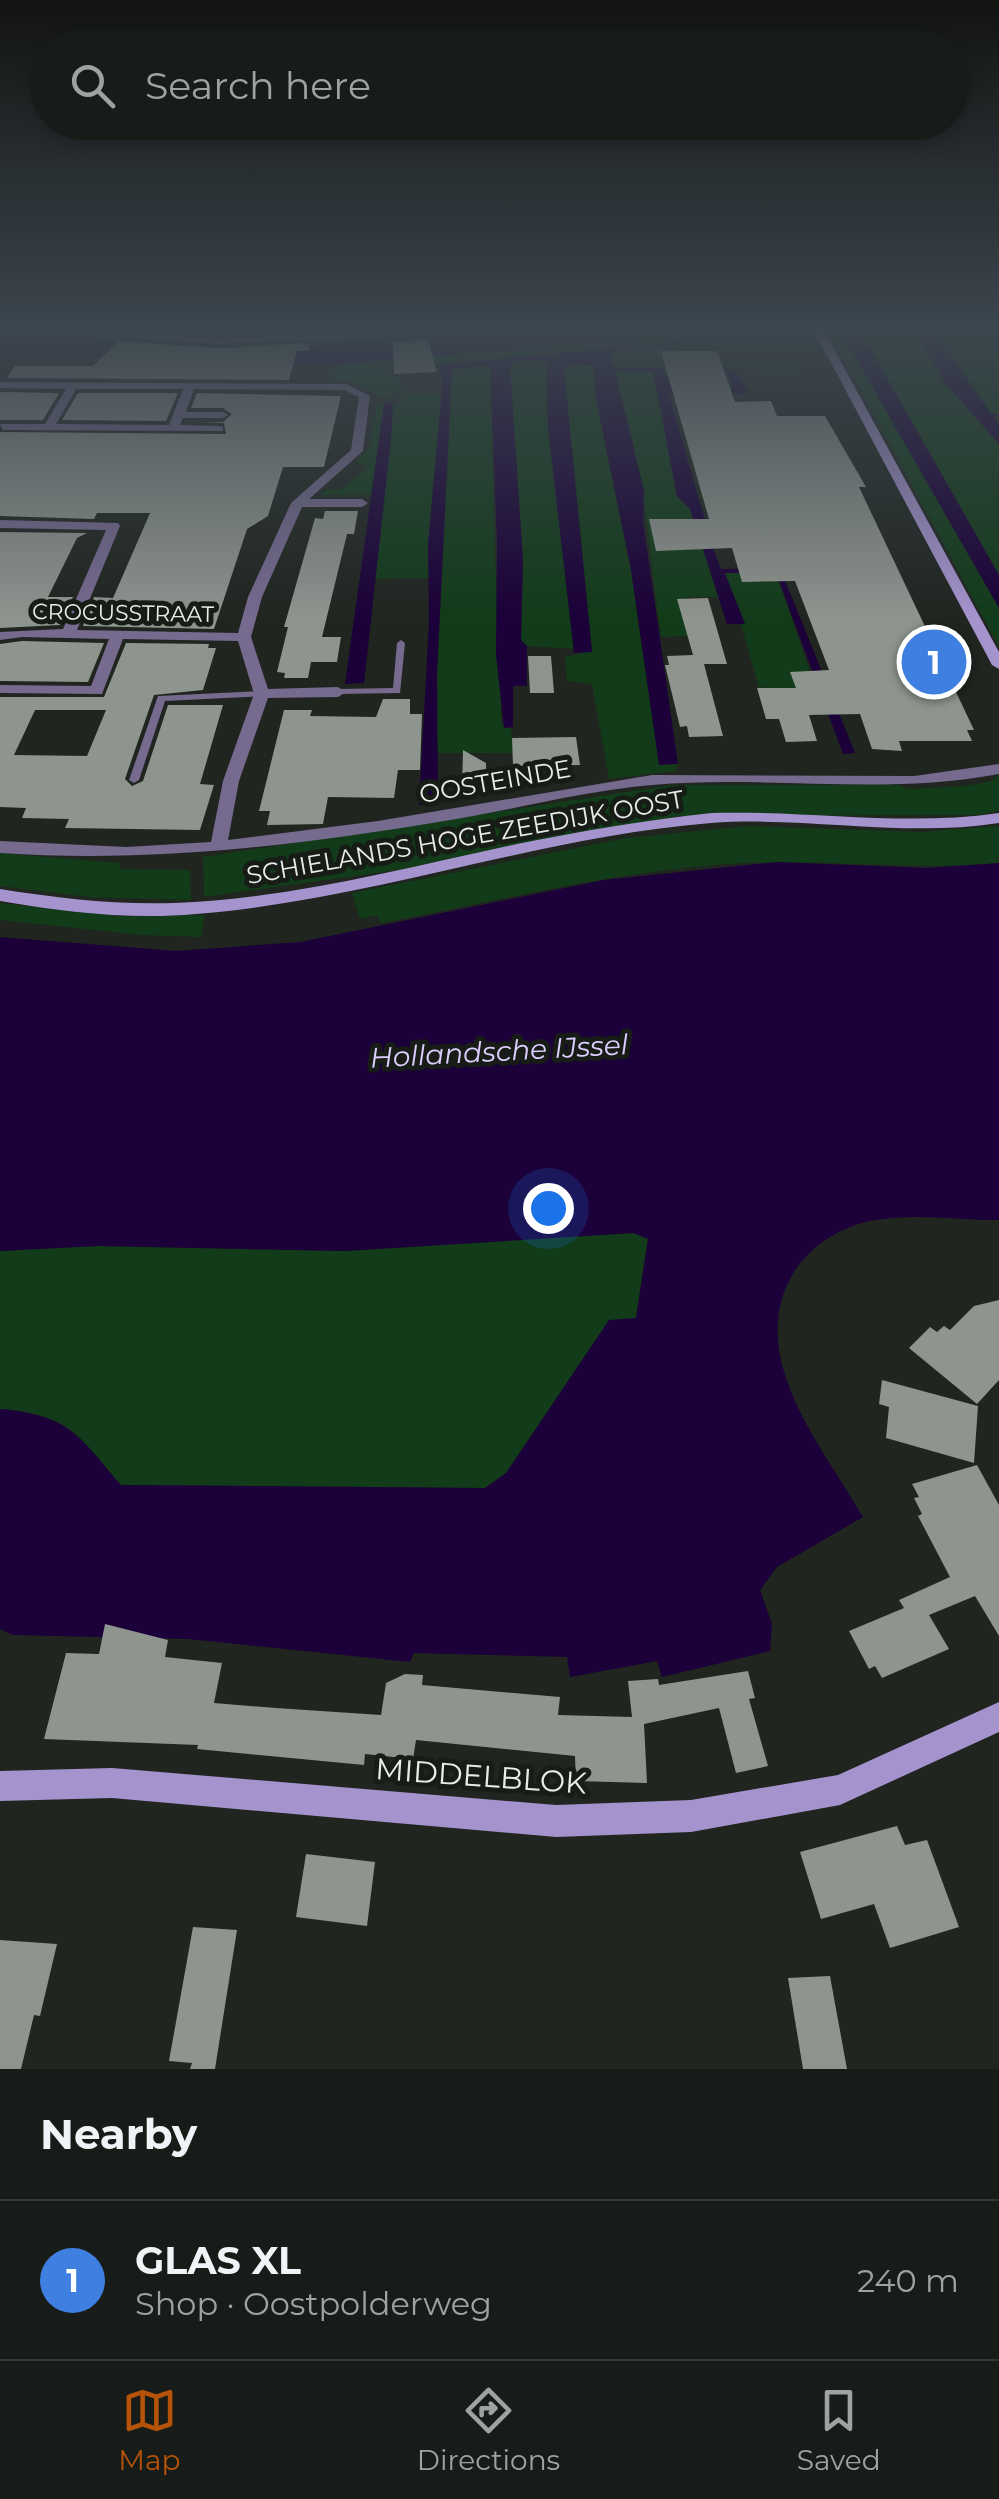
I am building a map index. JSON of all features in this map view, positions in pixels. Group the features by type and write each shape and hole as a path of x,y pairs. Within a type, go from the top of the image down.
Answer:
{"street":[{"path":"113,426 218,429"},
{"path":"173,430 175,426"},
{"path":"219,845 232,781 262,694 244,638 256,596 297,502 357,451 361,426"},
{"path":"870,426 999,665"},
{"path":"297,502 362,502"},
{"path":"0,524 114,526 68,634"},
{"name":"CROCUSSTRAAT","path":"0,636 244,638"},
{"path":"0,689 96,691 117,637"},
{"path":"262,694 338,692"},
{"name":"OOSTEINDE","path":"0,847 92,855 302,837 651,780 916,779 999,768"},
{"name":"SCHIELANDS HOGE ZEEDIJK OOST","path":"0,895 106,908 196,908 267,899 642,827 715,818 891,824 973,823 999,818"},
{"name":"MIDDELBLOK","path":"0,1786 112,1782 556,1821 691,1816 840,1790 999,1717"}],"lane":[{"path":"338,692 397,690 401,643"},
{"path":"134,780 161,698 262,694"}],"green space":[{"path":"373,426 381,426 372,495 320,495 327,489 339,491 369,466 355,462 369,449"},
{"path":"391,426 440,426 429,578 374,579"},
{"path":"449,426 492,426 502,726 511,729 514,753 429,753 427,677 437,676"},
{"path":"514,426 548,426 574,649 527,646 521,640 523,560"},
{"path":"570,426 601,426 631,570 659,764 678,764 675,771 609,779 592,684 567,681 565,657 592,651"},
{"path":"629,426 663,426 677,496 690,509 719,597 686,597 694,636 661,637"},
{"path":"880,426 895,426 999,608 999,647"},
{"path":"914,426 985,426 999,444 999,575"},
{"path":"724,573 776,573 817,692 770,693 767,687 759,688 741,624 745,623"},
{"path":"999,774 999,811 979,815 680,816 406,869 204,897 203,857 672,785 898,785 909,789 965,786 991,781"},
{"path":"748,826 921,832 999,826 999,863 931,866 794,862 682,868 381,923 377,915 360,919 352,893 626,838"},
{"path":"0,853 120,863 119,869 190,870 191,900 88,897 0,886"},
{"path":"0,903 118,916 205,915 201,937 142,935 0,920"},
{"path":"634,1233 648,1238 636,1318 506,1473 485,1488 121,1485 71,1430 43,1416 0,1409 0,1251 98,1246 345,1251"}],"water":[{"path":"381,426 392,426 364,683 345,684"},
{"path":"439,426 449,426 437,672 438,802 419,805 429,622 428,544"},
{"path":"492,426 514,426 523,560 521,640 527,646 527,686 513,686 513,727 504,728 496,655"},
{"path":"570,426 592,652 574,653 548,428"},
{"path":"601,426 628,426 644,491 643,521 678,764 659,765 631,570"},
{"path":"663,426 678,426 721,569 780,568 855,753 843,754 776,573 725,573 745,624 727,624 690,509 677,496"},
{"path":"894,426 914,426 999,575 999,608"},
{"path":"983,426 999,426 999,444"},
{"name":"Hollandsche IJssel","path":"777,862 928,868 999,863 999,1220 906,1217 864,1223 840,1231 819,1245 794,1272 781,1303 778,1335 783,1368 810,1431 863,1517 777,1567 760,1590 772,1624 770,1651 662,1677 657,1661 570,1677 567,1657 414,1653 410,1662 188,1639 13,1635 0,1629 0,1409 42,1416 70,1430 121,1485 485,1488 506,1473 609,1320 636,1318 648,1239 633,1233 345,1251 98,1246 0,1251 0,937 176,951 300,942 604,880"}],"building":[{"path":"224,426 334,426 324,467 283,467 268,516 247,529 214,629 83,626 94,597 113,598 150,513 97,513 94,519 0,516 0,432 226,434"},
{"path":"682,426 831,426 866,487 859,487 974,730 967,730 972,741 899,741 902,751 872,749 860,714 809,715 817,741 786,742 779,719 766,719 757,688 796,688 790,672 829,670 795,581 742,582 732,548 656,551 649,519 709,519"},
{"path":"325,511 358,511 354,534 347,534 322,637 341,637 337,662 311,662 308,678 284,678 285,673 277,672 288,627 284,627 315,518 323,519"},
{"path":"0,532 87,533 77,538 48,597 73,597 60,625 0,628"},
{"path":"708,598 727,664 704,664 723,736 689,737 687,726 680,727 665,665 669,665 667,656 693,655 677,599"},
{"path":"104,643 88,682 0,681 0,644"},
{"path":"126,643 209,644 208,648 216,648 203,690 154,695 125,779 132,786 143,781 168,705 223,705 200,784 214,785 200,830 65,828 69,819 22,818 26,808 0,807 0,697 104,697","holes":["35,710 106,710 87,756 14,755"]},
{"path":"528,656 551,656 554,693 530,693"},
{"path":"383,699 410,699 410,714 422,714 420,770 398,770 394,798 328,797 323,824 267,825 270,811 259,811 284,710 312,710 310,716 376,717"},
{"path":"576,737 580,765 513,766 512,738"},
{"path":"463,750 486,763 486,788 462,789"},
{"path":"999,1300 999,1380 977,1404 909,1348 930,1327 937,1332 944,1326 950,1330 974,1306"},
{"path":"882,1380 978,1406 974,1463 886,1438 889,1407 879,1404"},
{"path":"977,1465 999,1505 999,1636 975,1596 929,1615 949,1649 882,1678 875,1666 869,1669 849,1631 904,1608 899,1600 950,1577 918,1516 922,1514 914,1498 919,1497 912,1484"},
{"path":"105,1624 168,1640 165,1657 222,1663 214,1703 276,1708 381,1715 386,1683 405,1674 423,1675 422,1685 560,1697 558,1715 632,1717 628,1681 658,1679 659,1685 748,1671 755,1698 749,1699 768,1766 736,1773 719,1708 644,1724 647,1783 576,1781 575,1756 416,1740 413,1759 365,1754 364,1765 197,1749 198,1745 44,1739 66,1653 99,1654"},
{"path":"897,1826 905,1845 927,1840 959,1927 890,1948 874,1904 821,1919 800,1852"},
{"path":"306,1854 375,1862 367,1926 296,1917"},
{"path":"193,1927 237,1930 215,2069 190,2069 192,2063 169,2061"},
{"path":"0,1940 57,1944 40,2016 34,2015 21,2069 0,2069"},
{"path":"830,1976 847,2069 803,2069 788,1978"}],"place":[{"name":"GLAS XL","path":"934,662"}]}
